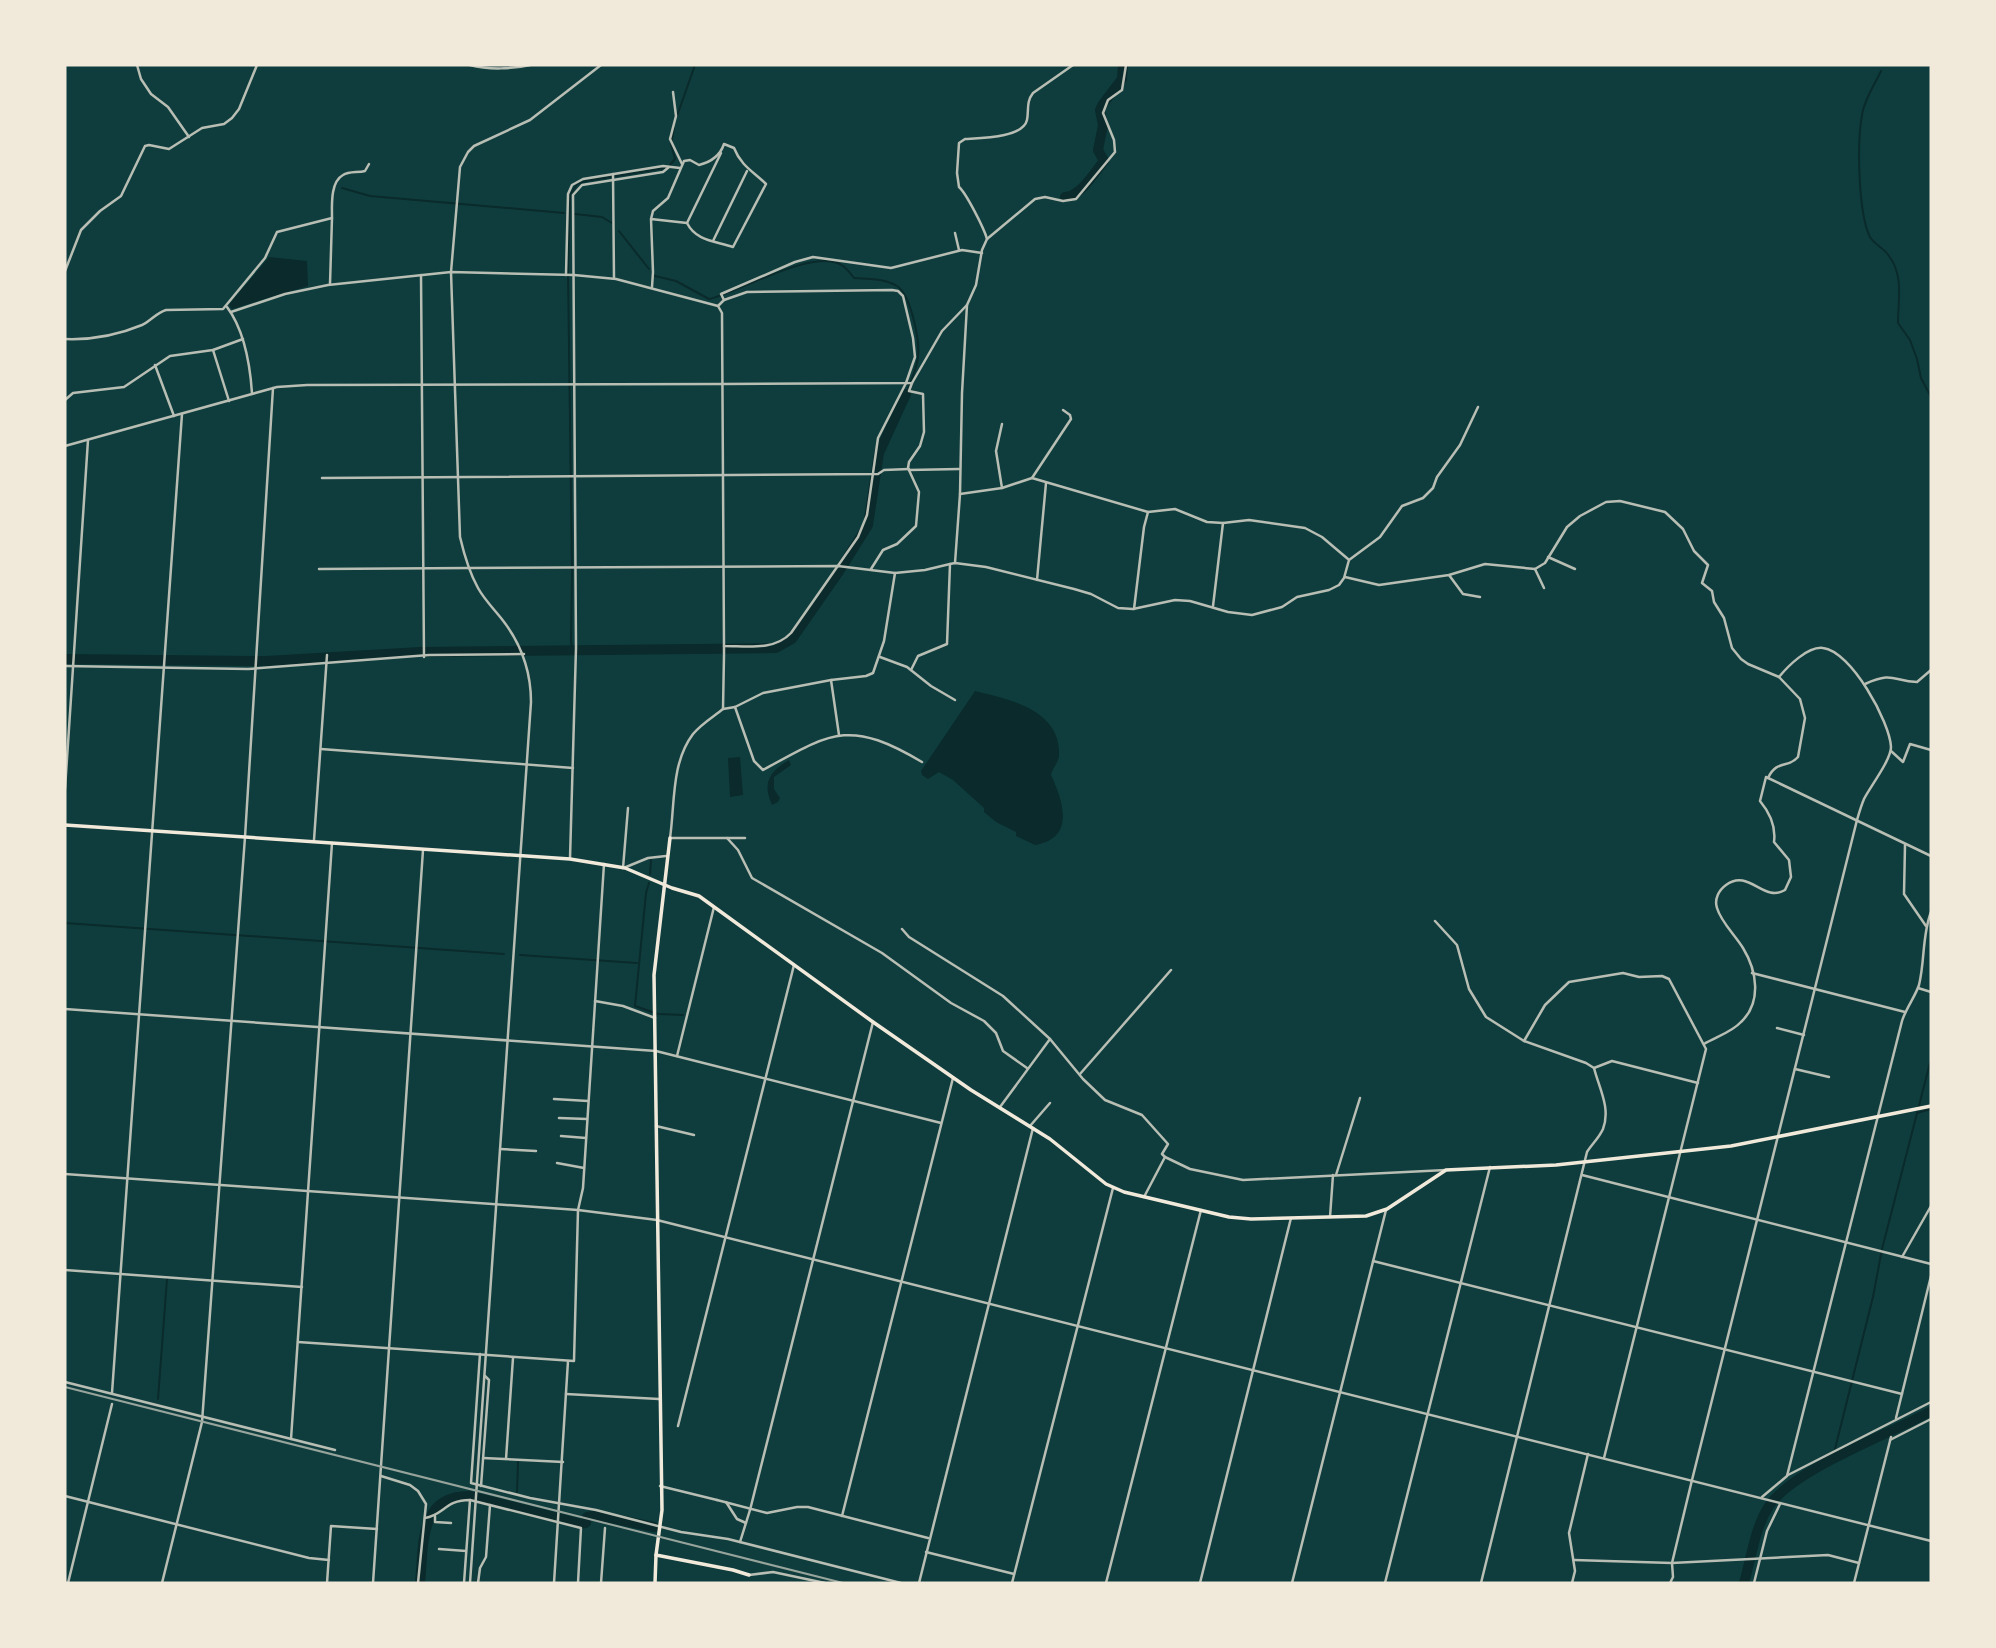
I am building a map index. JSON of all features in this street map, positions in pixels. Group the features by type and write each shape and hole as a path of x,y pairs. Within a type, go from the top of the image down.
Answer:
{"main road":[{"path":"65,825 570,859 624,868 699,896 873,1022 1031,1127 1113,1188 1242,1219 1366,1216 1387,1209 1446,1170 1582,1162 1731,1146 1931,1105"},
{"path":"655,1583 661,1526 654,975 670,838"},
{"path":"656,1555 749,1575"}],"street":[{"path":"137,65 141,79 151,94 168,107 189,137"},
{"path":"65,271 80,230 121,196 145,146 170,149 202,128 224,124 239,109 257,65"},
{"path":"470,65 530,65"},
{"path":"470,1583 531,693 524,654 502,619 478,589 460,537 451,272 460,167 468,152 481,141 543,112 601,65"},
{"path":"987,239 966,192 959,187 959,143 965,139 1014,132 1023,128 1027,123 1028,99 1042,85 1057,78 1073,65"},
{"path":"724,646 764,646 785,639 838,566 863,527 875,473 880,431 942,331 967,305 976,285 987,239 1035,199 1076,199 1112,155 1115,146 1103,113 1108,100 1122,90 1126,65"},
{"path":"673,92 676,116 671,143 681,166"},
{"path":"724,144 734,148 747,170 766,184 733,247 699,237 691,232 687,223 721,153 724,144"},
{"path":"652,288 653,211 668,198 681,166 687,160 702,164 721,153"},
{"path":"330,284 333,195 339,178 345,174 365,171 369,164"},
{"path":"566,275 568,192 576,181 663,166 681,166"},
{"path":"570,859 576,654 573,194 582,185 663,172 669,167"},
{"path":"713,241 747,170"},
{"path":"613,174 614,278"},
{"path":"568,192 573,194"},
{"path":"65,339 96,338 117,333 145,323 166,310 211,311 227,307 265,258 277,232 332,218"},
{"path":"651,219 687,223"},
{"path":"955,233 959,251"},
{"path":"724,300 721,295 794,262 813,257 891,268 959,251 982,253"},
{"path":"231,312 285,294 330,284 451,272 614,278 718,306 722,313 723,709"},
{"path":"421,275 424,657"},
{"path":"718,306 724,300 747,292 898,291 905,302 915,350 909,391 923,394 921,442 911,455 909,470 919,494 916,526 897,544 883,550 870,569"},
{"path":"911,670 918,656 947,644 960,494 967,305"},
{"path":"227,307 243,339 252,394"},
{"path":"65,400 73,393 124,387 170,356 213,350 243,339"},
{"path":"213,350 229,401"},
{"path":"155,365 174,416"},
{"path":"65,446 273,388 307,385 909,383"},
{"path":"162,1583 203,1416 245,837 273,388"},
{"path":"318,569 723,565 847,566 895,573 952,564 986,567 1091,593 1118,608 1133,610 1175,600 1258,614 1282,607 1297,597 1339,585 1345,577 1349,560 1380,537 1402,506 1423,498 1433,488 1460,444 1478,407"},
{"path":"1032,478 1071,419 1063,410"},
{"path":"112,1393 182,414"},
{"path":"1002,424 996,451 1002,488"},
{"path":"65,789 88,440"},
{"path":"323,478 875,473 884,470 959,469"},
{"path":"960,494 1002,488 1032,478 1148,512 1175,509 1207,522 1249,520 1305,528 1322,537 1349,560"},
{"path":"1037,580 1046,483"},
{"path":"1345,577 1379,585 1449,575 1485,564 1535,569 1545,563 1567,527 1590,509 1606,502 1628,502 1665,512 1683,529 1694,551 1708,565 1702,583 1712,591 1732,648 1748,664 1779,677 1800,699 1805,712 1798,757 1791,763 1776,767 1768,778 1766,777 1760,801 1767,809 1774,827 1774,842 1789,859 1791,877 1788,886 1779,894 1770,894 1752,883 1737,879 1721,889 1716,899 1717,908 1748,957 1756,993 1745,1017 1736,1027 1704,1044"},
{"path":"1133,610 1148,512"},
{"path":"1213,606 1223,523"},
{"path":"1548,557 1575,569"},
{"path":"1535,569 1544,588"},
{"path":"745,838 670,838 675,780 681,757 694,733 723,709 735,707 764,693 873,673 889,615 895,573"},
{"path":"1449,575 1463,594 1480,597"},
{"path":"1670,1583 1673,1577 1672,1563 1692,1480 1857,820 1862,802 1891,751 1889,731 1865,684 1836,654 1825,648 1810,652 1779,677"},
{"path":"65,666 254,668 429,655 524,654"},
{"path":"314,842 327,655"},
{"path":"879,656 911,670 931,686 956,700"},
{"path":"1865,684 1893,676 1917,682 1931,670"},
{"path":"831,680 839,735"},
{"path":"735,707 754,761 763,770 802,748 839,735 857,734 901,748 922,762"},
{"path":"1891,751 1903,762 1910,744 1931,750"},
{"path":"321,750 573,768"},
{"path":"1768,778 1931,856"},
{"path":"628,808 624,868 648,858 666,856"},
{"path":"727,838 738,850 752,878 882,953 944,999 984,1021 996,1033 1003,1051 1027,1068"},
{"path":"291,1439 332,843"},
{"path":"1905,844 1904,894 1926,926"},
{"path":"373,1583 423,850"},
{"path":"298,1342 574,1361 578,1210 584,1168 604,864"},
{"path":"677,1056 714,907"},
{"path":"1787,1476 1905,1012 1918,988 1925,953 1926,926 1931,912"},
{"path":"1435,921 1457,945 1469,989 1483,1014 1524,1041 1594,1068 1605,1098 1605,1120 1601,1133 1582,1162 1582,1175 1480,1583"},
{"path":"902,929 909,937 1003,996 1050,1039 1105,1100 1130,1109 1150,1122 1167,1142 1163,1151 1165,1157 1190,1169 1235,1180 1446,1170"},
{"path":"678,1426 794,965"},
{"path":"1080,1074 1171,970"},
{"path":"1524,1041 1545,1005 1569,982 1623,973 1669,979 1704,1044 1706,1054 1604,1458"},
{"path":"1752,973 1905,1012"},
{"path":"1918,988 1931,992"},
{"path":"595,1001 624,1006 655,1018"},
{"path":"65,1009 656,1051 941,1123"},
{"path":"740,1542 873,1022"},
{"path":"1777,1028 1804,1035"},
{"path":"999,1107 1050,1039"},
{"path":"1594,1068 1612,1062 1698,1083"},
{"path":"1795,1069 1829,1077"},
{"path":"842,1516 953,1077"},
{"path":"1330,1217 1335,1175 1360,1098"},
{"path":"554,1099 588,1101"},
{"path":"919,1583 1031,1127 1050,1103"},
{"path":"559,1118 587,1119"},
{"path":"656,1126 694,1135"},
{"path":"561,1136 586,1138"},
{"path":"500,1149 536,1152"},
{"path":"1144,1197 1165,1157"},
{"path":"557,1163 584,1168"},
{"path":"1385,1583 1490,1167"},
{"path":"65,1174 578,1210 657,1220 1931,1541"},
{"path":"1582,1175 1931,1264"},
{"path":"1012,1583 1113,1188"},
{"path":"1902,1257 1931,1206"},
{"path":"1292,1583 1387,1209"},
{"path":"1107,1583 1200,1210"},
{"path":"1200,1583 1291,1218"},
{"path":"1373,1261 1902,1394"},
{"path":"65,1270 302,1287"},
{"path":"1895,1420 1931,1276"},
{"path":"480,1354 471,1483 596,1510 681,1532 740,1542 901,1583"},
{"path":"506,1459 513,1357"},
{"path":"554,1583 568,1361"},
{"path":"481,1486 489,1380 485,1376"},
{"path":"65,1382 335,1450"},
{"path":"566,1394 659,1399"},
{"path":"1762,1498 1787,1476 1931,1402"},
{"path":"68,1583 112,1404"},
{"path":"1854,1583 1891,1438 1931,1419"},
{"path":"1572,1583 1575,1571 1569,1533 1588,1454"},
{"path":"483,1458 563,1462"},
{"path":"380,1476 415,1488 426,1504 418,1583"},
{"path":"660,1486 767,1513 807,1507 929,1538"},
{"path":"65,1496 309,1558 329,1560"},
{"path":"426,1518 434,1516 448,1504 470,1500 581,1528 578,1583"},
{"path":"464,1583 470,1500"},
{"path":"726,1503 737,1519 746,1522"},
{"path":"1754,1583 1758,1559 1779,1503"},
{"path":"478,1583 480,1569 486,1557 490,1505"},
{"path":"434,1516 435,1522 451,1523"},
{"path":"327,1583 331,1526 377,1529"},
{"path":"601,1583 605,1528"},
{"path":"439,1549 466,1551"},
{"path":"926,1552 1014,1574"},
{"path":"1574,1560 1672,1563 1828,1555 1859,1563"},
{"path":"749,1575 773,1572 825,1583"}],"water":[{"path":"269,257 307,261 308,286 232,309 229,305 231,302"},
{"path":"975,691 1030,709 1052,727 1059,755 1051,775 1063,817 1056,835 1048,841 1035,845 1016,836 1016,832 996,822 953,780 939,772 928,779 922,775 921,771"},
{"path":"740,757 743,795 730,797 728,758"},
{"path":"789,760 791,765 774,777 774,789 780,798 772,805 768,790 769,779 776,769"}],"waterway":[{"path":"677,116 695,65"},
{"path":"1065,197 1082,188 1104,161 1098,150 1103,125 1100,110 1122,79 1123,65"},
{"path":"1881,71 1865,104 1860,127 1859,159 1863,212 1870,237 1887,253 1897,272 1898,323 1910,340 1921,378 1931,397"},
{"path":"670,165 675,159 671,144 674,128"},
{"path":"573,650 568,270 570,195 577,184 586,181 665,168"},
{"path":"342,188 370,196 564,213"},
{"path":"575,214 602,217 612,223"},
{"path":"619,231 649,269"},
{"path":"655,276 676,281 709,299 778,272 815,262 831,261 843,266 854,278 892,283 902,291 906,299 918,340 917,362 906,394"},
{"path":"65,659 266,661 420,652 776,648 792,639 868,525 879,453 906,394"},
{"path":"650,874 651,860"},
{"path":"649,883 635,1006 658,1014 683,1015"},
{"path":"65,923 504,954"},
{"path":"520,955 637,963"},
{"path":"1832,1461 1873,1297 1882,1249 1931,1059"},
{"path":"1917,1113 1931,1109"},
{"path":"158,1399 167,1279"},
{"path":"1744,1583 1764,1514 1782,1492 1844,1453 1931,1411"},
{"path":"517,1492 518,1462"},
{"path":"420,1583 427,1525 432,1513 453,1498 470,1496 582,1524 586,1523 587,1517 595,1515 654,1527"}],"railway":[{"path":"65,1387 843,1583"}]}
